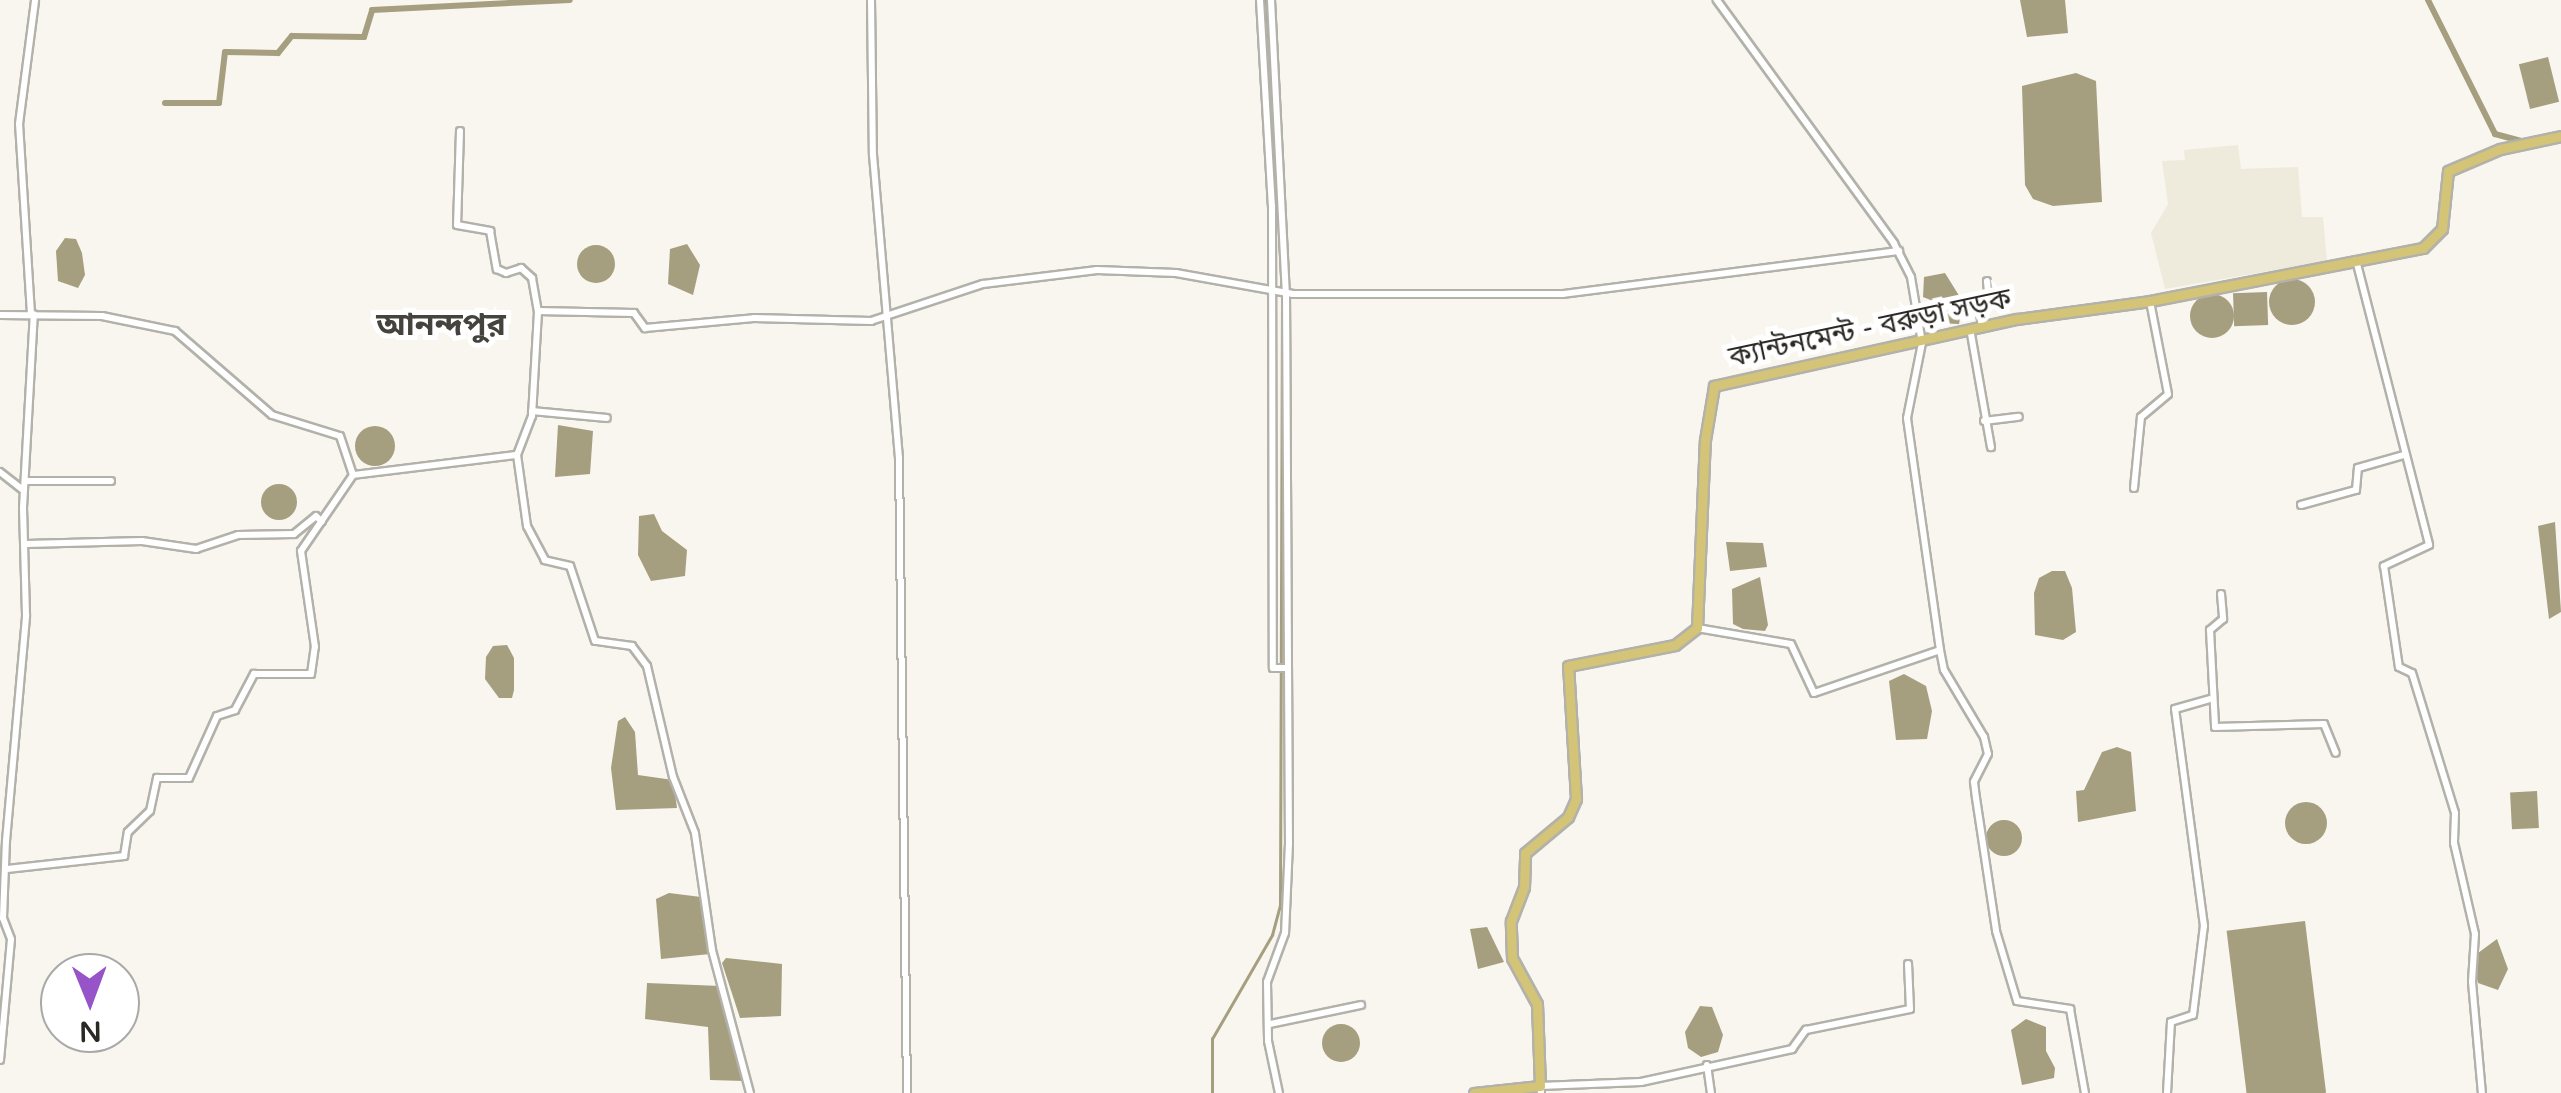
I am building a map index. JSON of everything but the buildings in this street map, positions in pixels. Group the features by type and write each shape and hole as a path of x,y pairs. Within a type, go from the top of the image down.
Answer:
{"main road":[{"name":"ক্যান্টনমেন্ট - বরুড়া সড়ক","path":"1697,628 1704,440 1714,386 1982,329 2356,260 2438,240 2448,171 2500,150 2561,136"},
{"path":"1474,1093 1541,1089 1536,1004 1512,958 1511,921 1524,888 1526,853 1568,817 1576,799 1568,666 1674,645 1697,628"}],"street":[{"path":"0,1060 11,939 2,918 26,544 24,486 32,314 19,124 35,0"},
{"path":"871,0 873,155 899,458 906,1093"},
{"path":"1260,0 1280,292 1281,668"},
{"path":"1271,0 1280,292 1285,933 1267,982 1279,1093"},
{"path":"1717,0 1813,128 1898,251 1911,277 1922,343 1908,418 1944,670 1984,737 1988,754 1974,782 1996,931 2016,1001 2070,1009 2085,1093"},
{"path":"460,131 457,225 490,231 497,269 521,268 532,278 538,311 532,412 517,456 534,542 545,560 570,566 592,639 632,646 647,666 674,777 695,833 712,950 750,1093"},
{"path":"538,311 634,313 645,328 754,318 887,317 983,284 1097,270 1176,273 1280,292 1562,294 1898,251"},
{"path":"2356,260 2429,545 2384,562 2391,638 2399,668 2412,672 2455,813 2454,843 2475,934 2473,1007 2482,1093"},
{"path":"1982,329 1979,306 1989,301 1987,281"},
{"path":"2134,488 2141,416 2168,394 2150,301"},
{"path":"0,316 102,316 174,332 272,415 340,436 353,475"},
{"path":"1970,334 1990,447"},
{"path":"532,412 607,418"},
{"path":"1984,422 2019,417"},
{"path":"2301,505 2356,490 2358,468 2404,455"},
{"path":"7,869 124,856 128,832 150,811 158,778 189,778 217,716 235,710 254,674 312,674 316,647 302,551 353,475 517,456"},
{"path":"0,472 24,486 111,480"},
{"path":"26,544 142,541 196,550 238,535 294,534 316,516 322,522"},
{"path":"2221,594 2223,618 2210,630 2210,699 2215,726 2324,724 2336,753"},
{"path":"1697,628 1791,644 1814,693 1940,650"},
{"path":"2166,1093 2171,1022 2193,1015 2204,926 2175,708 2210,699"},
{"path":"1541,1089 1641,1082 1792,1050 1806,1030 1913,1008 1908,964"},
{"path":"1270,1024 1361,1005"},
{"path":"1707,1065 1711,1093"}],"shaded area":[{"path":"2020,0 2065,0 2068,33 2027,37"},
{"path":"2548,57 2559,102 2530,109 2519,64"},
{"path":"2076,73 2096,81 2102,202 2053,206 2033,199 2025,185 2022,86"},
{"path":"2238,145 2241,169 2298,167 2302,217 2323,217 2327,261 2165,289 2151,233 2168,204 2162,161 2185,160 2184,150"},
{"path":"65,238 76,239 82,253 85,275 78,288 58,281 56,251"},
{"path":"687,244 700,265 693,295 668,284 670,249"},
{"path":"596,245 610,250 615,264 610,278 596,283 582,278 577,264 582,250"},
{"path":"1945,273 1963,302 1959,324 1937,323 1938,303 1923,297 1924,277"},
{"path":"2292,279 2309,285 2315,302 2309,319 2292,325 2275,319 2269,302 2275,285"},
{"path":"2267,292 2268,325 2234,326 2233,293"},
{"path":"2212,294 2228,300 2234,316 2228,332 2212,338 2196,332 2190,316 2196,300"},
{"path":"558,425 593,431 590,474 555,477"},
{"path":"375,426 389,432 395,446 389,460 375,466 361,460 355,446 361,432"},
{"path":"279,484 292,489 297,502 292,515 279,520 266,515 261,502 266,489"},
{"path":"654,514 662,531 687,550 685,576 651,581 638,555 639,516"},
{"path":"2555,522 2561,612 2549,619 2538,526"},
{"path":"1726,542 1763,543 1767,567 1730,571"},
{"path":"2052,571 2065,571 2072,588 2076,632 2063,640 2035,635 2034,593 2039,578"},
{"path":"1760,577 1768,625 1765,631 1743,629 1733,624 1732,589"},
{"path":"507,645 514,658 514,690 512,698 499,698 485,679 486,657 493,646"},
{"path":"1904,674 1926,686 1932,711 1927,739 1896,740 1889,681"},
{"path":"625,717 635,732 638,775 673,780 677,808 616,810 611,768 618,721"},
{"path":"2117,747 2131,752 2136,811 2078,822 2076,791 2084,790 2102,752"},
{"path":"2537,791 2539,828 2512,829 2510,792"},
{"path":"2306,802 2321,808 2327,823 2321,838 2306,844 2291,838 2285,823 2291,808"},
{"path":"2004,820 2017,825 2022,838 2017,851 2004,856 1991,851 1986,838 1991,825"},
{"path":"669,893 701,897 710,954 661,959 656,899"},
{"path":"2305,921 2326,1093 2247,1093 2227,931"},
{"path":"1487,927 1504,962 1478,969 1470,929"},
{"path":"2497,939 2508,969 2498,990 2478,983 2475,970 2478,953"},
{"path":"726,958 782,964 781,1016 740,1018 722,963"},
{"path":"647,983 720,986 744,1081 710,1080 708,1027 645,1019"},
{"path":"1700,1006 1712,1007 1723,1035 1718,1052 1701,1057 1688,1048 1685,1032"},
{"path":"2026,1019 2046,1027 2046,1051 2055,1068 2054,1078 2022,1085 2011,1030"},
{"path":"1341,1024 1354,1030 1360,1043 1354,1056 1341,1062 1328,1056 1322,1043 1328,1030"}],"waterway":[{"path":"165,103 219,103 225,52 278,53 292,36 364,37 372,10 570,0"},
{"path":"1266,0 1275,128"},
{"path":"2428,0 2495,134 2521,141"},
{"path":"1212,1093 1212,1039 1272,935 1280,906 1282,296"}],"district":[{"name":"আনন্দপুর","path":"441,325"}]}
